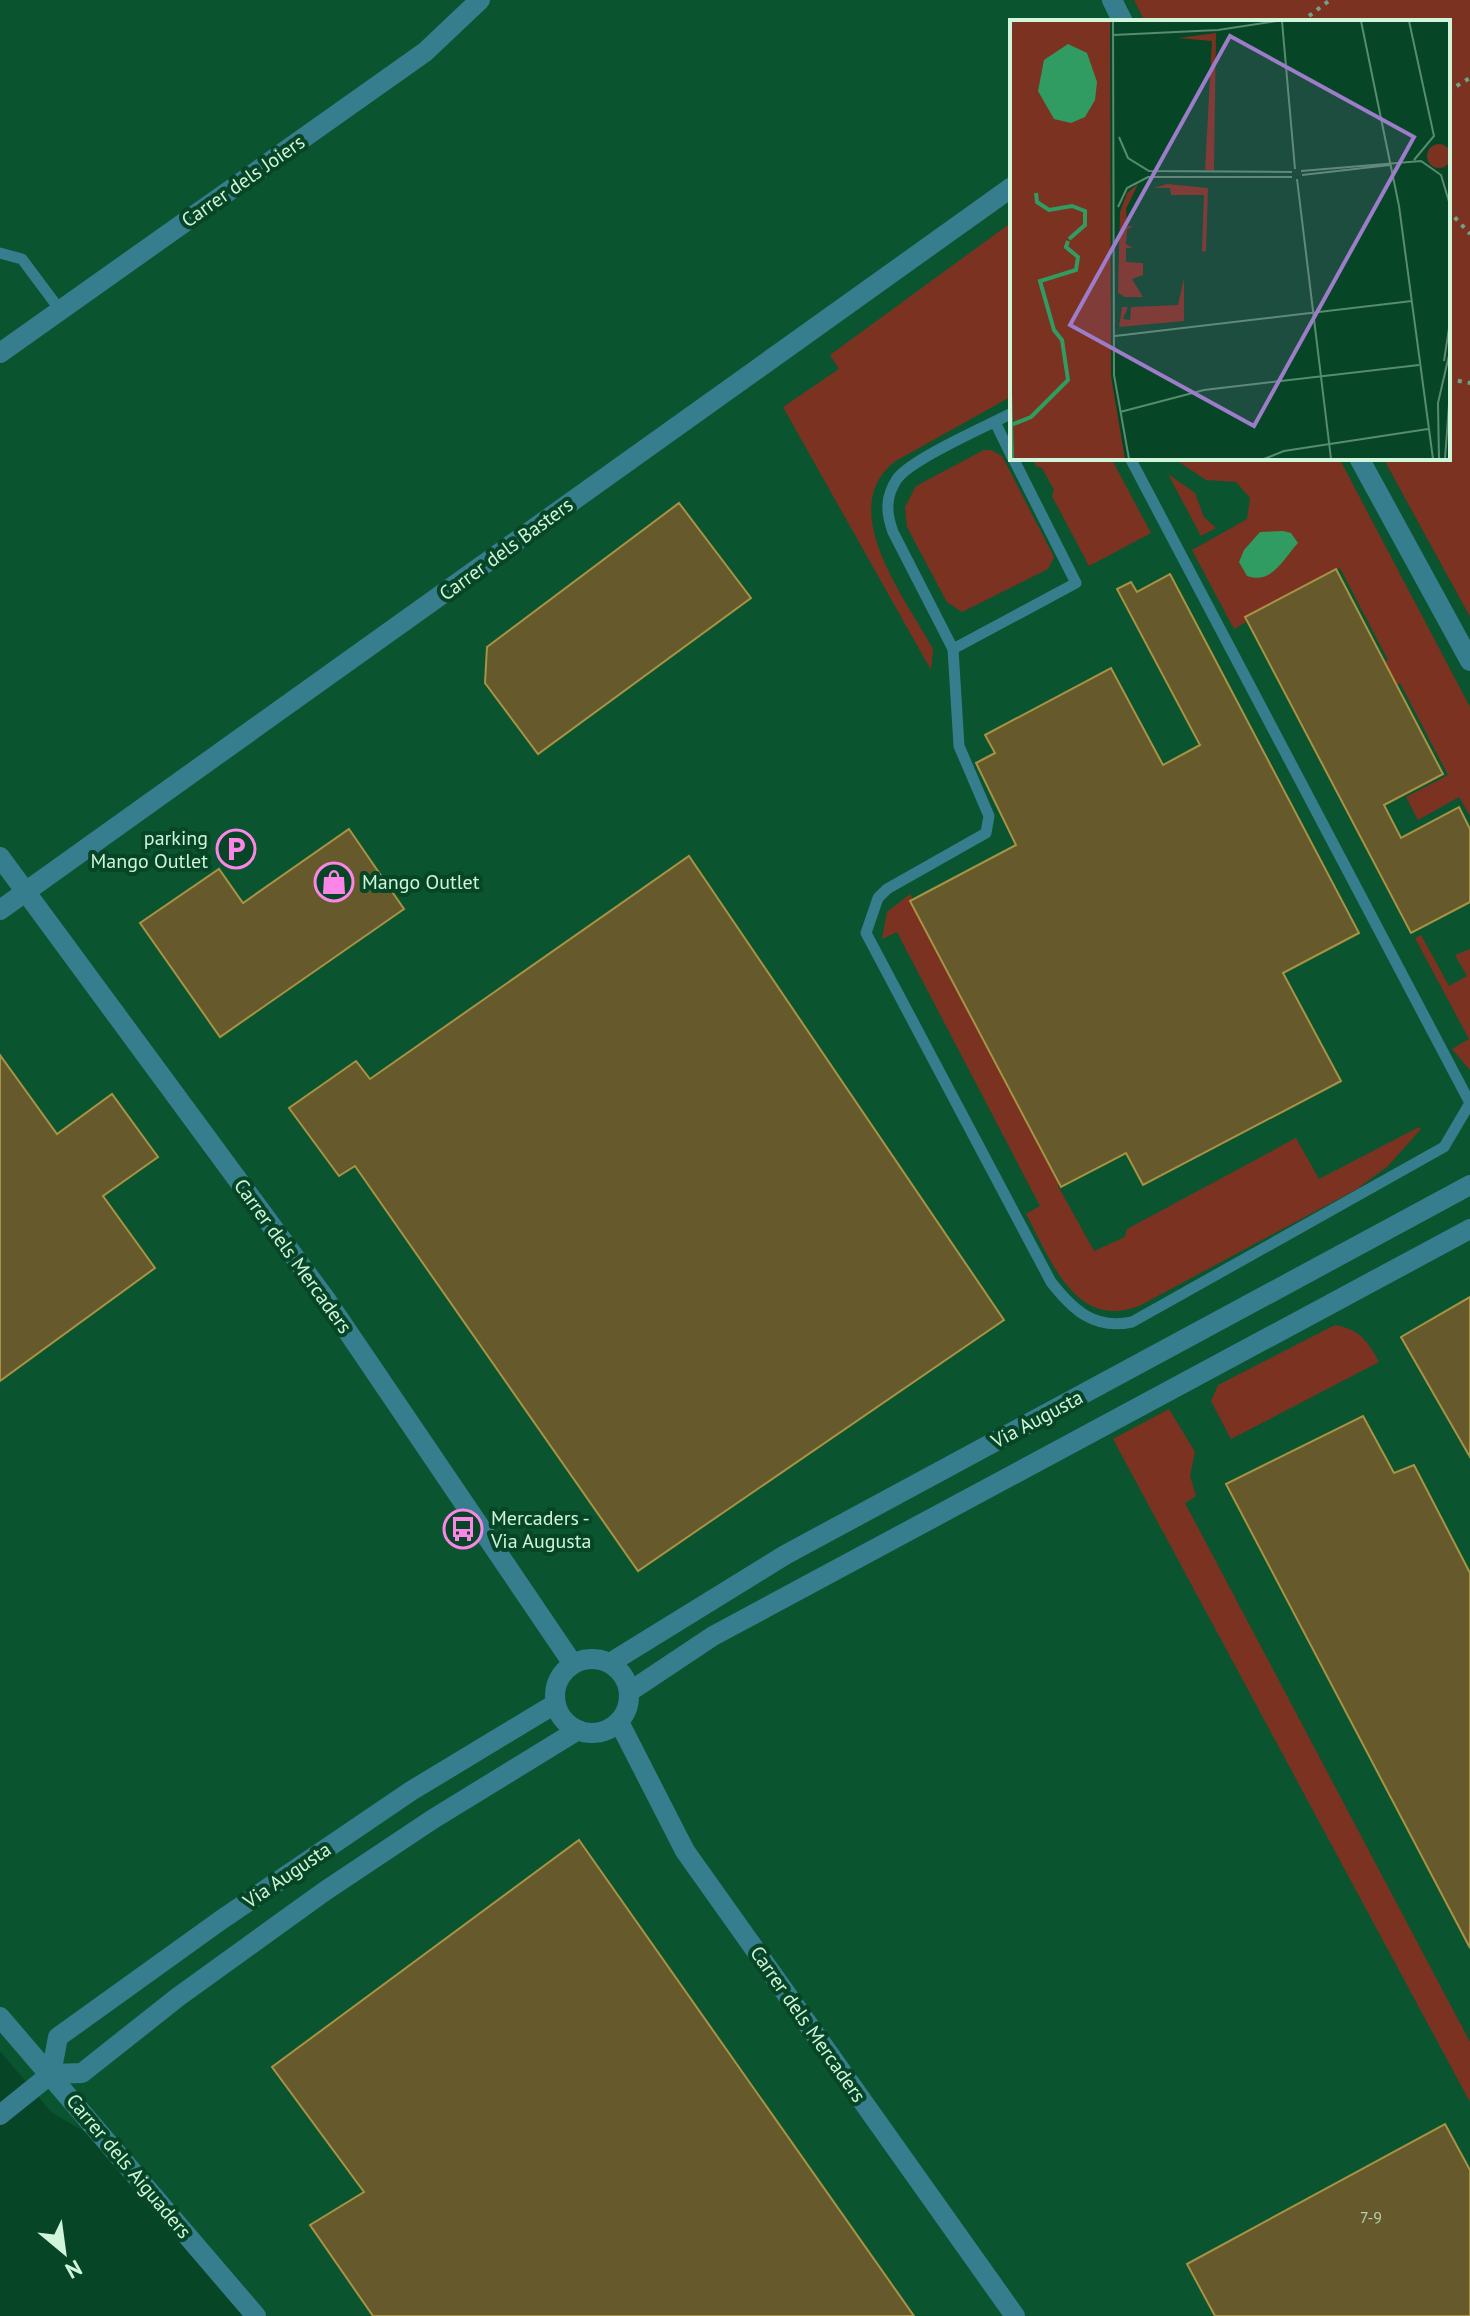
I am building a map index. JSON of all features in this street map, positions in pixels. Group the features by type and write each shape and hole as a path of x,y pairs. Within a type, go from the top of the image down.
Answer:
{"street":[{"name":"Carrer dels Joiers","path":"3,345 60,310 425,52 480,0"},
{"path":"1112,0 1122,20"},
{"name":"Carrer dels Basters","path":"0,910 1010,188"},
{"path":"1360,460 1470,661"},
{"name":"Carrer dels Mercaders","path":"0,857 327,1301 573,1664"},
{"name":"Via Augusta","path":"610,1663 785,1555 1470,1185"},
{"name":"Via Augusta","path":"629,1692 713,1636 1470,1229"},
{"path":"585,1659 610,1663 626,1680 629,1692 626,1712 619,1722 607,1730 578,1730 561,1717 555,1704 558,1680 573,1664 585,1659"},
{"name":"Via Augusta","path":"51,2074 58,2037 301,1864 411,1791 555,1704"},
{"name":"Carrer dels Mercaders","path":"619,1722 685,1851 1015,2316"},
{"name":"Via Augusta","path":"0,2115 51,2074 82,2073 203,1978 325,1891 433,1819 578,1730"},
{"name":"Carrer dels Aiguaders","path":"0,2017 256,2316"}],"lane":[{"path":"0,253 22,259 60,310"},
{"path":"1010,414 917,462 898,476 889,494 886,514 893,532 953,649 959,746 989,816 986,833 887,889 878,898 866,933 1036,1254 1069,1305 1090,1320 1113,1326 1132,1322 1444,1147 1470,1103 1131,460"},
{"path":"995,422 1010,453"},
{"path":"953,649 1076,583 1014,460"}],"path":[{"path":"1304,20 1330,0"},
{"path":"1450,90 1470,78"},
{"path":"1450,212 1470,234"},
{"path":"1450,379 1470,383"}],"shaded area":[{"path":"0,0 1134,0 1144,20 1010,20 1010,460 1384,460 1470,617 1470,2316 245,2316 87,2133 51,2112 0,2051"},
{"path":"1134,0 1470,0 1470,617 1384,460 1450,460 1450,20 1144,20"},
{"path":"1010,223 1010,397 894,462 878,482 871,504 873,529 881,555 933,649 931,670 783,407 839,369 830,355"},
{"path":"984,450 1002,456 1054,557 1048,569 962,612 947,602 907,527 905,507 916,486"},
{"path":"1033,460 1112,460 1151,533 1089,566 1052,496 1054,490 1042,468 1036,466"},
{"path":"1176,460 1340,460 1470,707 1470,816 1459,797 1418,820 1406,797 1448,775 1400,683 1358,705 1345,682 1388,660 1340,568 1234,629 1192,550 1247,519 1250,498 1236,482 1206,480"},
{"path":"1168,474 1195,493 1204,517 1216,528 1201,536"},
{"path":"1260,532 1291,533 1298,543 1264,577 1247,576 1239,562 1244,550"},
{"path":"910,894 1061,1175 1058,1186 1094,1251 1125,1237 1127,1229 1296,1138 1319,1179 1419,1127 1421,1129 1388,1166 1357,1189 1139,1306 1117,1311 1098,1308 1081,1299 1055,1269 1026,1214 1040,1206 897,932 882,939 887,912"},
{"path":"1421,935 1449,986 1467,976 1455,955 1470,949 1470,1070 1452,1049 1469,1039 1415,938"},
{"path":"1335,1325 1362,1337 1379,1362 1231,1439 1211,1401 1218,1385"},
{"path":"1169,1409 1195,1452 1190,1476 1196,1496 1185,1503 1470,2042 1470,2102 1113,1439"}],"building":[{"path":"679,503 751,598 538,754 485,683 487,647"},
{"path":"1336,569 1443,774 1384,805 1401,838 1459,807 1470,829 1470,902 1411,933 1245,617"},
{"path":"1170,574 1359,933 1283,973 1341,1081 1143,1185 1126,1153 1061,1187 910,901 1016,845 976,763 995,753 985,735 1111,668 1163,765 1200,745 1117,589 1131,582 1137,592"},
{"path":"349,829 404,909 220,1037 140,923 219,869 243,903"},
{"path":"689,856 1004,1320 638,1571 355,1166 339,1176 289,1108 356,1061 370,1079"},
{"path":"0,1055 57,1134 112,1094 158,1157 103,1196 155,1268 0,1381"},
{"path":"1470,1297 1470,1457 1401,1337"},
{"path":"1363,1416 1394,1473 1414,1465 1470,1573 1470,1948 1226,1484"},
{"path":"579,1840 914,2316 373,2316 310,2225 364,2192 272,2067"},
{"path":"1445,2124 1470,2170 1470,2316 1215,2316 1187,2264"}],"place":[{"name":"parking Mango Outlet","path":"236,849"},
{"name":"Mango Outlet","path":"334,882"},
{"name":"Mercaders - Via Augusta","path":"463,1529"}]}
